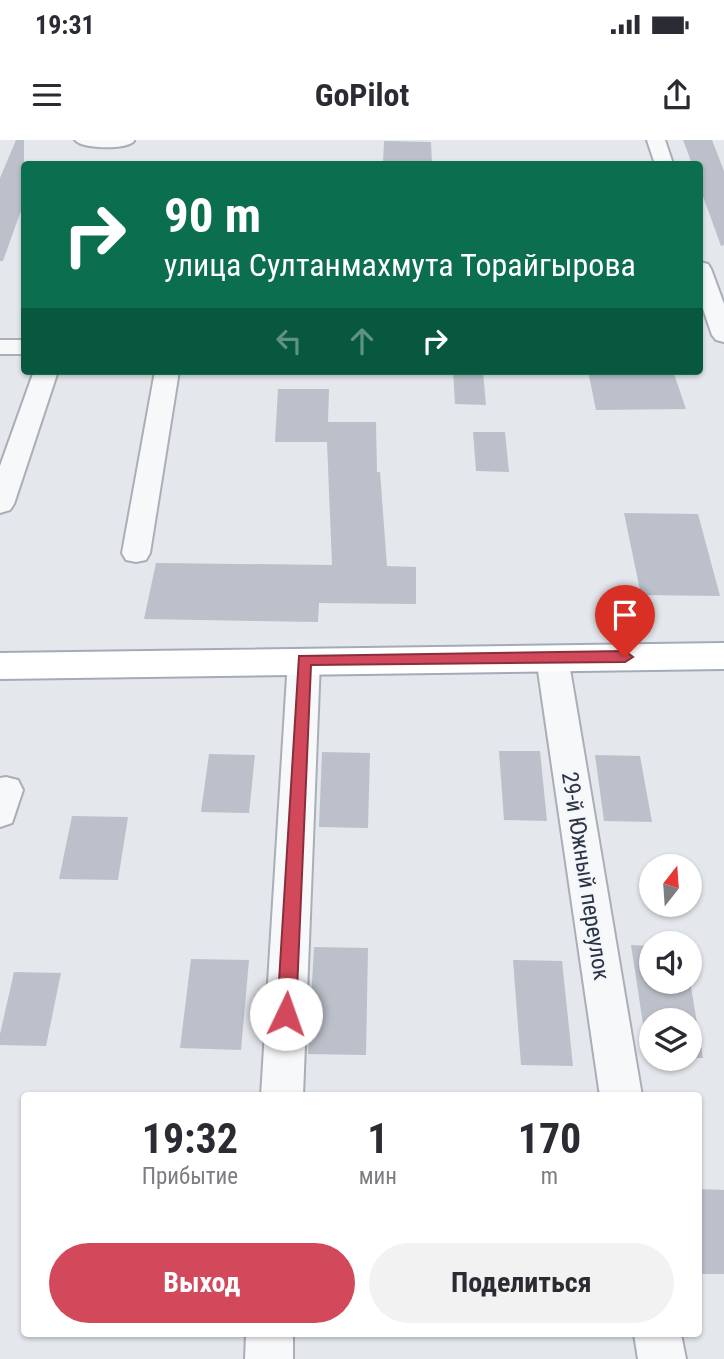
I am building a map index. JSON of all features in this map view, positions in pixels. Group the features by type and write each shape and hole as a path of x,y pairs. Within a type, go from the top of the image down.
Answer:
{"main road":[{"path":"0,666 724,656"}],"street":[{"path":"84,140 125,140 118,161"},
{"path":"656,140 663,161"},
{"path":"703,277 724,335"},
{"path":"0,347 21,347"},
{"path":"0,504 6,472 44,375"},
{"path":"136,554 166,375"},
{"name":"29-й Южный переулок","path":"552,657 620,1092"},
{"path":"282,1092 304,660"},
{"path":"269,1359 270,1337"},
{"path":"658,1337 662,1359"}],"building":[{"path":"16,140 24,140 24,161 21,161 21,210 3,261 0,261 0,178"},
{"path":"683,140 712,140 724,171 724,245 721,246 703,196 703,161 691,161"},
{"path":"384,141 431,142 432,161 383,161"},
{"path":"453,375 483,375 486,405 455,404"},
{"path":"589,375 674,375 686,409 596,410"},
{"path":"278,389 329,389 328,422 376,422 377,472 380,472 387,566 416,567 416,604 319,603 318,622 144,619 156,563 332,565 327,442 275,442"},
{"path":"473,432 505,432 509,472 476,471"},
{"path":"624,513 698,514 720,596 641,595"},
{"path":"499,751 540,751 547,821 504,820"},
{"path":"322,752 370,753 368,828 319,827"},
{"path":"209,754 255,755 249,813 201,812"},
{"path":"595,755 640,756 652,822 604,821"},
{"path":"72,816 128,817 118,880 59,879"},
{"path":"631,945 639,945 639,994 692,994 695,1008 641,1008"},
{"path":"314,947 368,948 366,1055 308,1054"},
{"path":"191,959 249,960 241,1050 180,1048"},
{"path":"513,960 562,961 573,1066 521,1065"},
{"path":"14,972 61,973 46,1046 0,1045"},
{"path":"702,1189 724,1190 724,1274 702,1274"}],"route":[{"path":"286,1014 304,660 625,657"}]}
